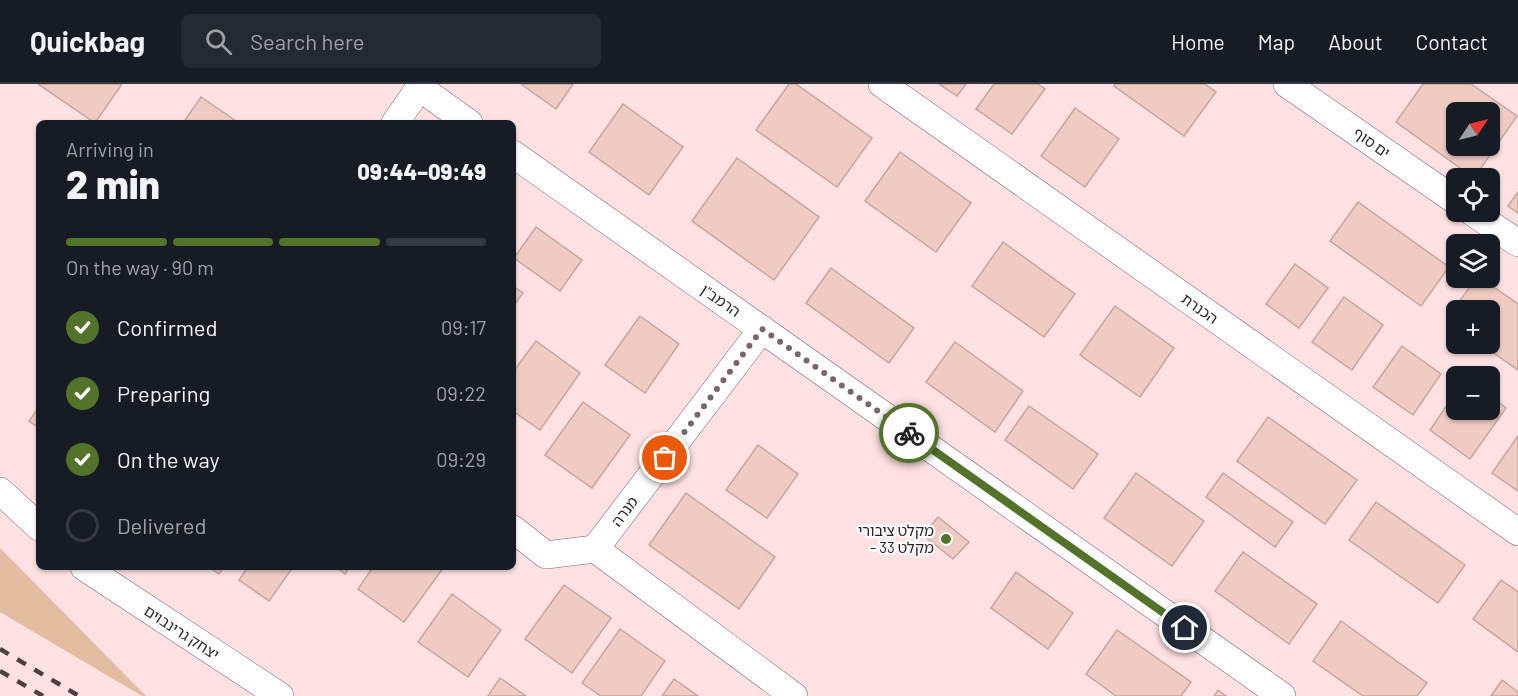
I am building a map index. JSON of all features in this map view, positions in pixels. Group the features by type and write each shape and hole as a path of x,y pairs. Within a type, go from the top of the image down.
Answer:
{"street":[{"name":"הכנרת","path":"882,84 1518,532"},
{"name":"ים סוף","path":"1287,84 1446,194"},
{"path":"397,120 421,86 466,120"},
{"name":"הרמב\"ן","path":"516,156 1282,696"},
{"path":"1487,222 1518,243"},
{"name":"מנרה","path":"595,549 762,329"},
{"path":"0,491 36,523"},
{"path":"516,531 546,555 595,549 795,696"},
{"name":"יצחק גרינבוים","path":"89,570 280,696"}],"shaded area":[{"path":"0,548 146,696 142,696 0,612"}],"building":[{"path":"38,84 122,84 97,120 91,120"},
{"path":"521,84 573,84 556,109"},
{"path":"789,84 796,84 872,138 837,187 756,130"},
{"path":"939,84 966,84 957,96"},
{"path":"994,84 1038,84 1045,89 1012,134 976,109"},
{"path":"1115,84 1205,84 1216,92 1184,136 1114,86"},
{"path":"1423,84 1471,84 1497,102 1446,102 1446,156 1489,156 1481,168 1460,168 1396,122"},
{"path":"201,97 235,120 185,120"},
{"path":"623,104 683,147 649,195 589,152"},
{"path":"1500,104 1517,116 1500,141"},
{"path":"1075,108 1119,139 1085,187 1041,156"},
{"path":"900,152 971,203 936,252 865,201"},
{"path":"737,158 819,217 774,280 692,221"},
{"path":"1518,192 1518,213 1508,206"},
{"path":"1358,202 1446,265 1446,271 1421,306 1330,241"},
{"path":"536,227 582,260 560,291 516,259 516,255"},
{"path":"1003,242 1075,294 1044,337 972,286"},
{"path":"1295,264 1328,288 1299,328 1266,304"},
{"path":"831,268 914,328 889,363 806,303"},
{"path":"516,288 523,293 516,303"},
{"path":"1469,288 1495,288 1518,304 1518,370 1495,354 1500,354 1500,300 1460,300"},
{"path":"1344,297 1383,325 1352,370 1312,342"},
{"path":"1115,306 1174,348 1140,397 1080,355"},
{"path":"640,316 679,344 645,393 605,365"},
{"path":"536,341 580,373 540,430 516,413 516,368"},
{"path":"955,342 1023,391 995,432 926,382"},
{"path":"1402,346 1441,374 1413,415 1373,387"},
{"path":"583,402 630,435 592,488 545,455"},
{"path":"1500,404 1506,408 1500,416"},
{"path":"1029,406 1098,454 1073,489 1005,440"},
{"path":"1446,407 1446,420 1498,420 1470,459 1430,430"},
{"path":"36,411 36,426 29,421"},
{"path":"1268,417 1357,480 1325,524 1237,461"},
{"path":"1518,436 1518,491 1492,473"},
{"path":"758,445 798,474 767,518 726,490"},
{"path":"1136,473 1204,521 1172,566 1104,518"},
{"path":"1223,473 1293,522 1275,547 1206,497"},
{"path":"686,493 775,557 739,609 649,545"},
{"path":"1376,502 1465,565 1438,603 1349,540"},
{"name":"מקלט ציבורי - מקלט 33","path":"938,517 969,542 953,559 923,535"},
{"path":"1243,552 1317,604 1289,644 1215,591"},
{"path":"246,570 291,570 269,601 239,580"},
{"path":"371,570 442,570 404,622 358,589"},
{"path":"1016,572 1073,613 1048,649 991,608"},
{"path":"1501,580 1518,592 1518,652 1473,619"},
{"path":"564,585 611,618 572,673 525,639"},
{"path":"452,594 501,630 468,677 418,642"},
{"path":"1341,621 1427,683 1417,696 1363,696 1313,661"},
{"path":"620,629 665,661 641,696 601,696 582,683"},
{"path":"1117,630 1191,682 1181,696 1116,696 1086,674"},
{"path":"500,678 526,696 488,696"},
{"path":"674,679 698,696 662,696"},
{"path":"1502,680 1518,692 1518,696 1491,696"},
{"path":"1218,690 1226,696 1214,696"}],"railway":[{"path":"0,649 79,696"},
{"path":"0,671 43,696"}],"way so far":[{"path":"665,458 762,329 909,433"}],"place":[{"name":"מקלט ציבורי - מקלט 33","path":"946,539"}],"route":[{"path":"909,433 1185,628"}]}
